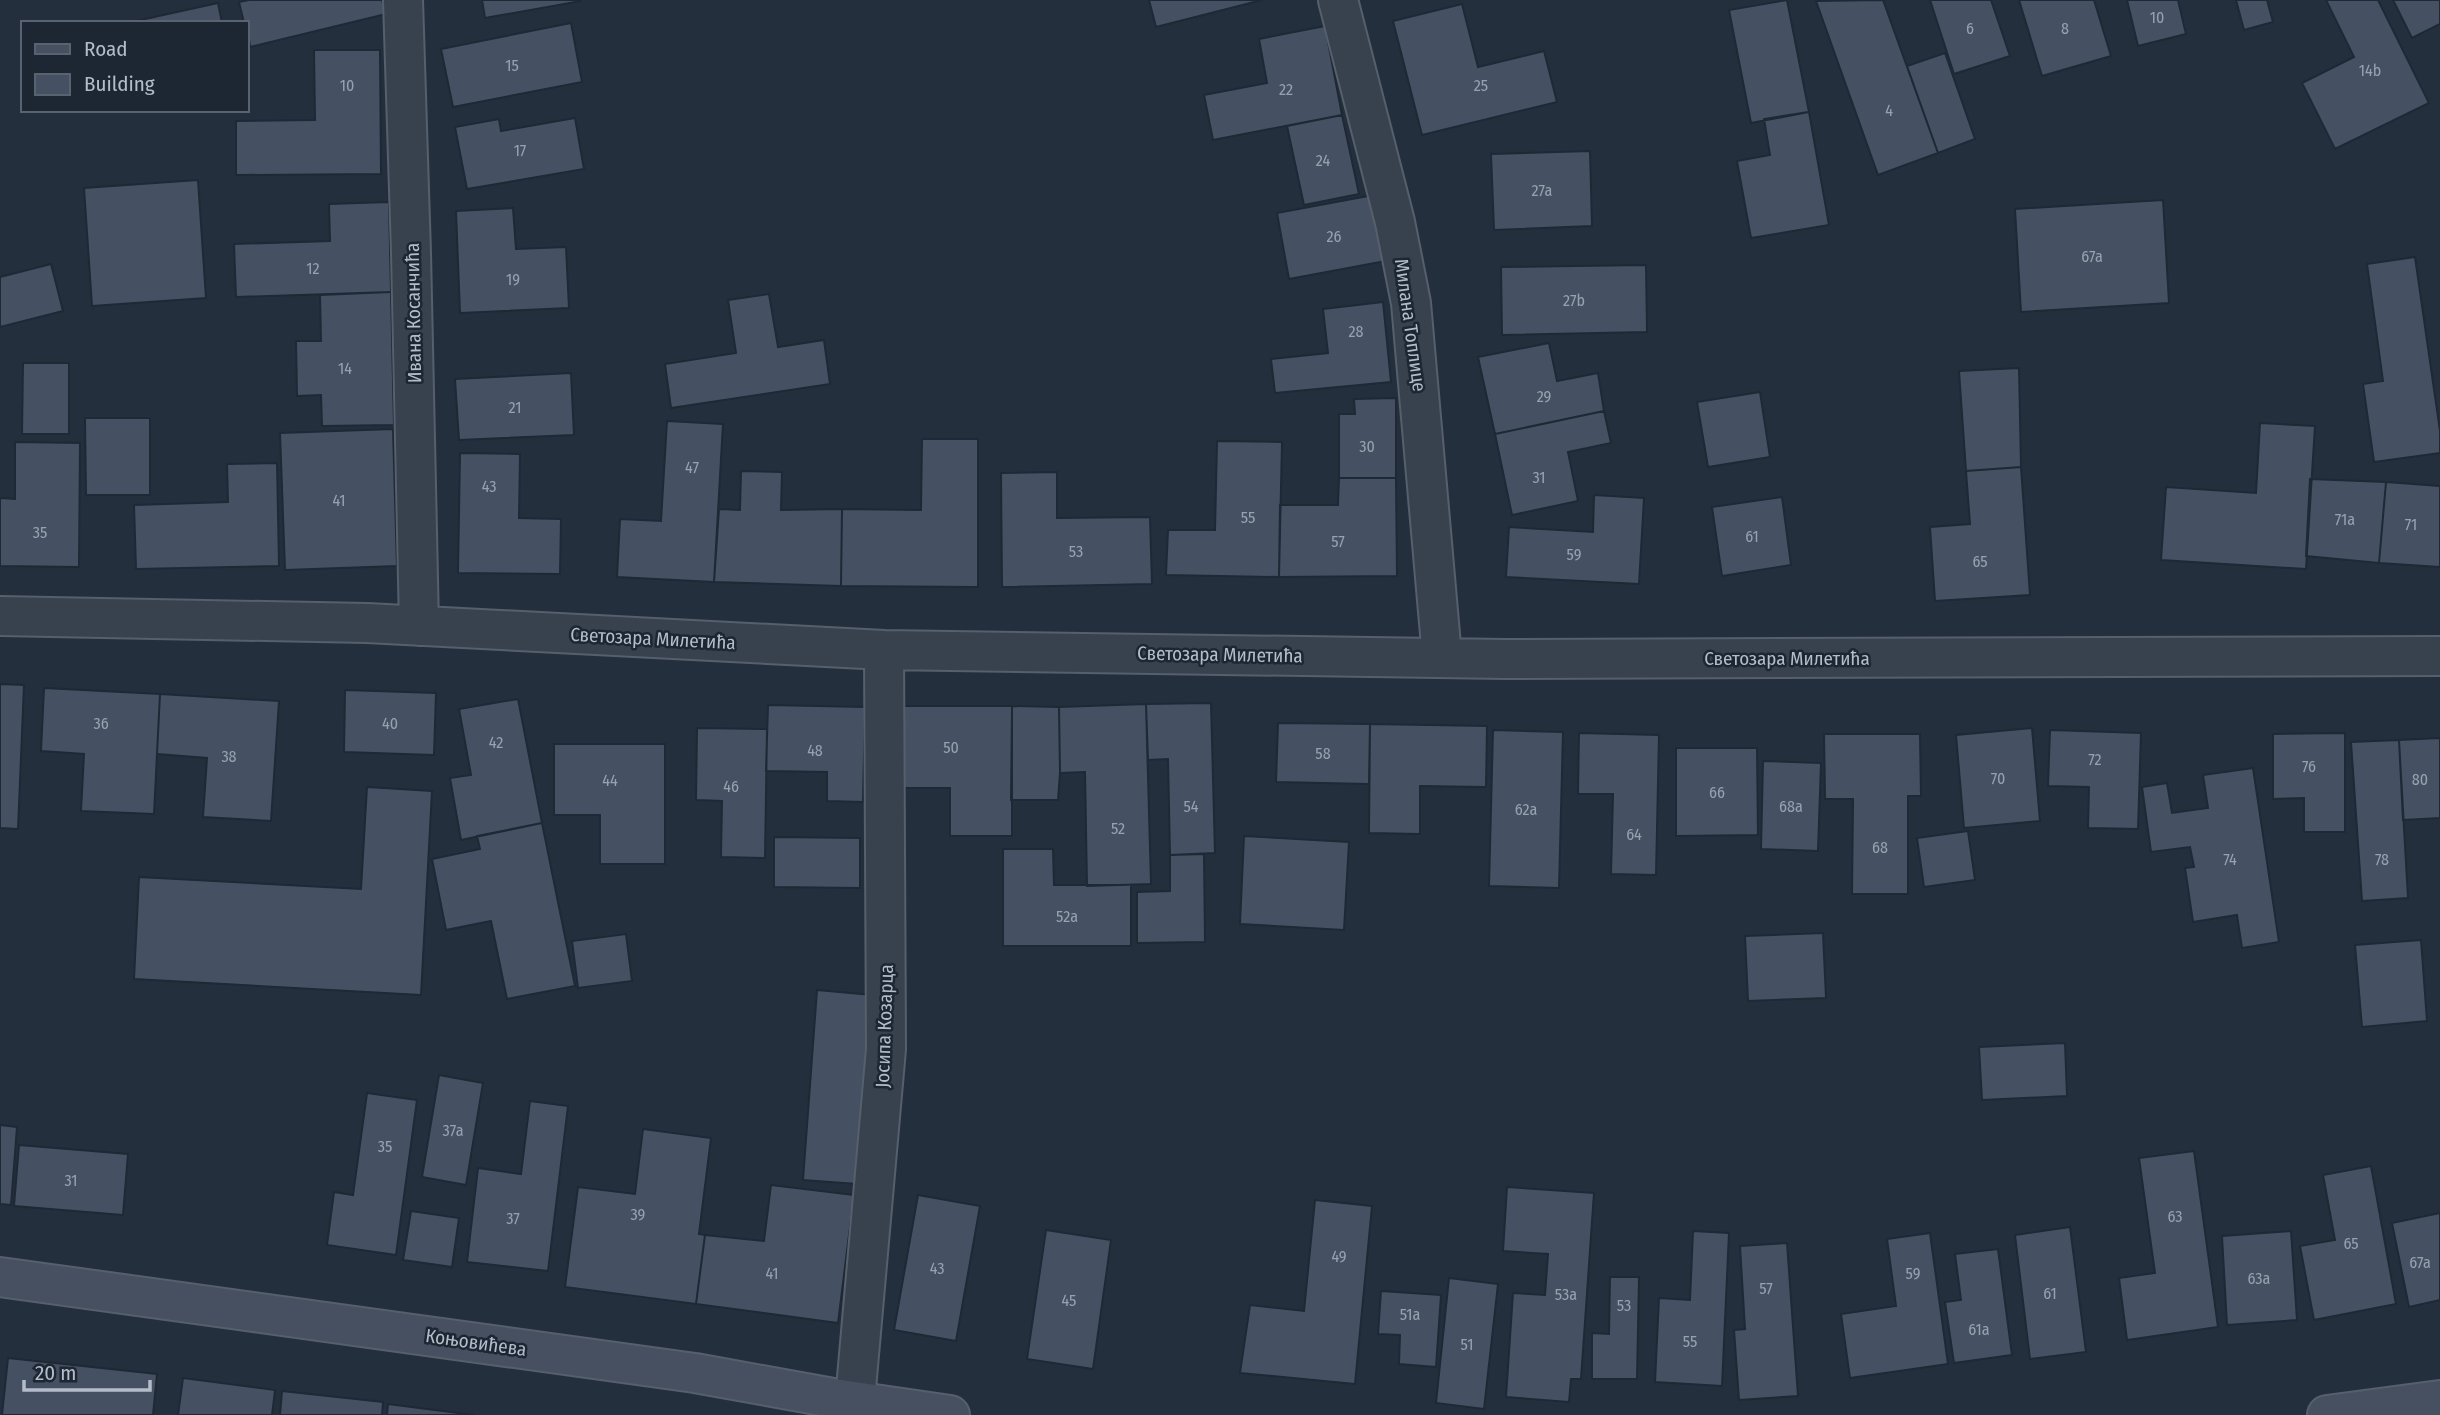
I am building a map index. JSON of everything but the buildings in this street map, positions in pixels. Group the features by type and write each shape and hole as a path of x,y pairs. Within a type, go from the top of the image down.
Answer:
{"main road":[{"name":"Коњовићева","path":"0,1277 695,1373 950,1415"},
{"path":"2327,1415 2440,1400"}],"street":[{"name":"Ивана Косанчића","path":"402,0 413,320 419,626"},
{"name":"Милана Топлице","path":"1338,0 1395,222 1411,303 1442,657"},
{"name":"Светозара Милетића","path":"0,616 419,626 884,650 1442,657 2440,656"},
{"name":"Јосипа Козарца","path":"855,1401 886,1049 884,650"}]}
